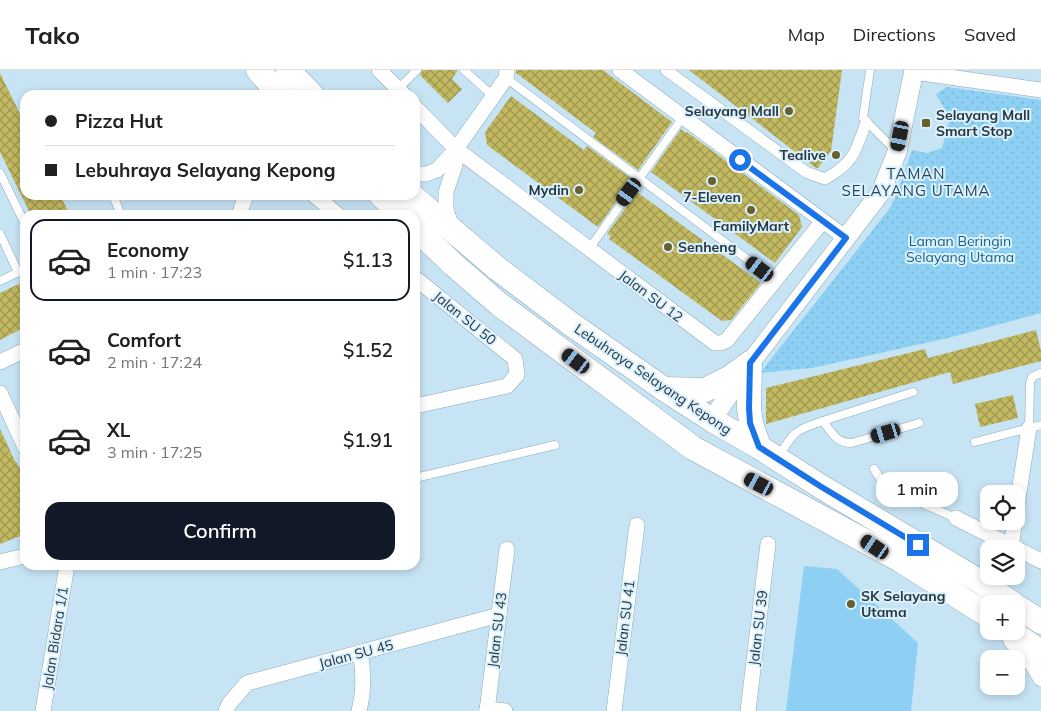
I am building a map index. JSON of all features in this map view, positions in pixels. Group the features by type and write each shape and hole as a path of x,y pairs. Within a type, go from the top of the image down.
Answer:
{"main road":[{"path":"258,70 276,90"},
{"path":"288,70 307,90"},
{"path":"386,200 396,210"},
{"name":"Lebuhraya Selayang Kepong","path":"417,200 498,269 571,324 664,389 999,595"},
{"name":"Lebuhraya Selayang Kepong","path":"420,233 499,304 693,448 900,560 980,611"},
{"path":"664,389 705,390 729,378 750,363"},
{"path":"750,363 750,423 768,453"},
{"path":"621,395 636,399 682,419 698,422 712,420 715,436 724,447 803,497 875,547"},
{"name":"Lebuhraya Selayang Kepong","path":"1025,612 1041,622"},
{"path":"1023,640 1041,652"}],"street":[{"path":"379,70 399,90"},
{"path":"620,70 846,238"},
{"path":"666,70 806,172 825,179 839,171 856,152 866,122"},
{"path":"712,420 750,363 881,192 897,152 914,71 1041,90"},
{"path":"420,174 437,170 456,149 506,74"},
{"name":"Jalan SU 12","path":"420,112 456,149 715,343 727,340 822,222"},
{"path":"454,232 446,209 446,192 455,164 456,149"},
{"path":"320,200 332,210"},
{"name":"Jalan SU 50","path":"420,282 515,359 517,375 507,386 420,405"},
{"path":"0,362 20,352"},
{"path":"0,394 20,431"},
{"path":"1022,485 1035,427"},
{"path":"956,518 999,540"},
{"name":"Jalan SU 41","path":"614,711 637,525"},
{"name":"Jalan SU 39","path":"748,711 768,544"},
{"name":"Jalan SU 43","path":"487,710 507,549"},
{"path":"1025,553 1041,562"},
{"path":"0,562 20,557"},
{"name":"Jalan Bidara 1/1","path":"43,711 66,570"},
{"name":"Jalan SU 45","path":"226,711 229,704 247,683 499,615"},
{"path":"1010,640 1030,661 1041,679"},
{"path":"359,711 362,700 364,670 360,652"},
{"path":"487,710 505,711"}],"lane":[{"path":"402,90 417,70"},
{"path":"464,70 493,96"},
{"path":"870,70 863,118 897,152"},
{"path":"506,74 639,178 775,280"},
{"path":"589,249 683,117"},
{"path":"0,173 20,214"},
{"path":"0,234 20,268"},
{"path":"0,281 20,272"},
{"path":"975,442 1035,427 1030,383 1032,378 1041,373"},
{"path":"768,453 805,426 913,392"},
{"path":"823,421 836,438 844,443 852,443 919,423"},
{"path":"420,477 555,445"},
{"path":"874,469 886,488 956,518"}],"green space":[{"name":"Laman Beringin Selayang Utama","path":"947,87 1041,100 1041,313 948,338 812,368 760,373 890,208 912,150 927,153 942,148 950,118 936,94"},
{"path":"804,566 837,569 918,643 911,711 786,711"}],"building":[{"path":"422,70 458,70 452,79 462,89 448,103 420,75"},
{"path":"516,70 603,70 672,122 638,170 593,137 596,133 516,73"},
{"name":"Selayang Mall","path":"689,70 842,70 831,151 816,168"},
{"path":"0,73 20,114 20,193 0,152"},
{"path":"511,96 584,150 587,146 632,179 598,227 487,145 485,132"},
{"path":"681,129 799,215 802,227 775,263 651,172"},
{"path":"637,192 761,283 731,320 722,321 609,239 611,236 607,234"},
{"path":"24,200 62,200 68,210 29,210"},
{"path":"20,283 20,330 0,340 0,293"},
{"path":"1036,330 1041,351 1041,361 953,384 950,372 766,424 766,388 925,349 928,358"},
{"path":"1013,395 1018,418 980,427 975,404"},
{"path":"0,429 20,468 20,536 0,544"}],"place":[{"name":"Selayang Mall","path":"789,111"},
{"name":"Selayang Mall Smart Stop","path":"926,123"},
{"name":"Tealive","path":"836,155"},
{"name":"7-Eleven","path":"712,181"},
{"name":"Mydin","path":"579,190"},
{"name":"FamilyMart","path":"751,210"},
{"name":"Senheng","path":"668,247"},
{"name":"SK Selayang Utama","path":"851,604"}],"district":[{"name":"TAMAN SELAYANG UTAMA","path":"916,182"}],"route":[{"path":"740,160 846,238 750,363 750,423 759,447 918,545"}]}
